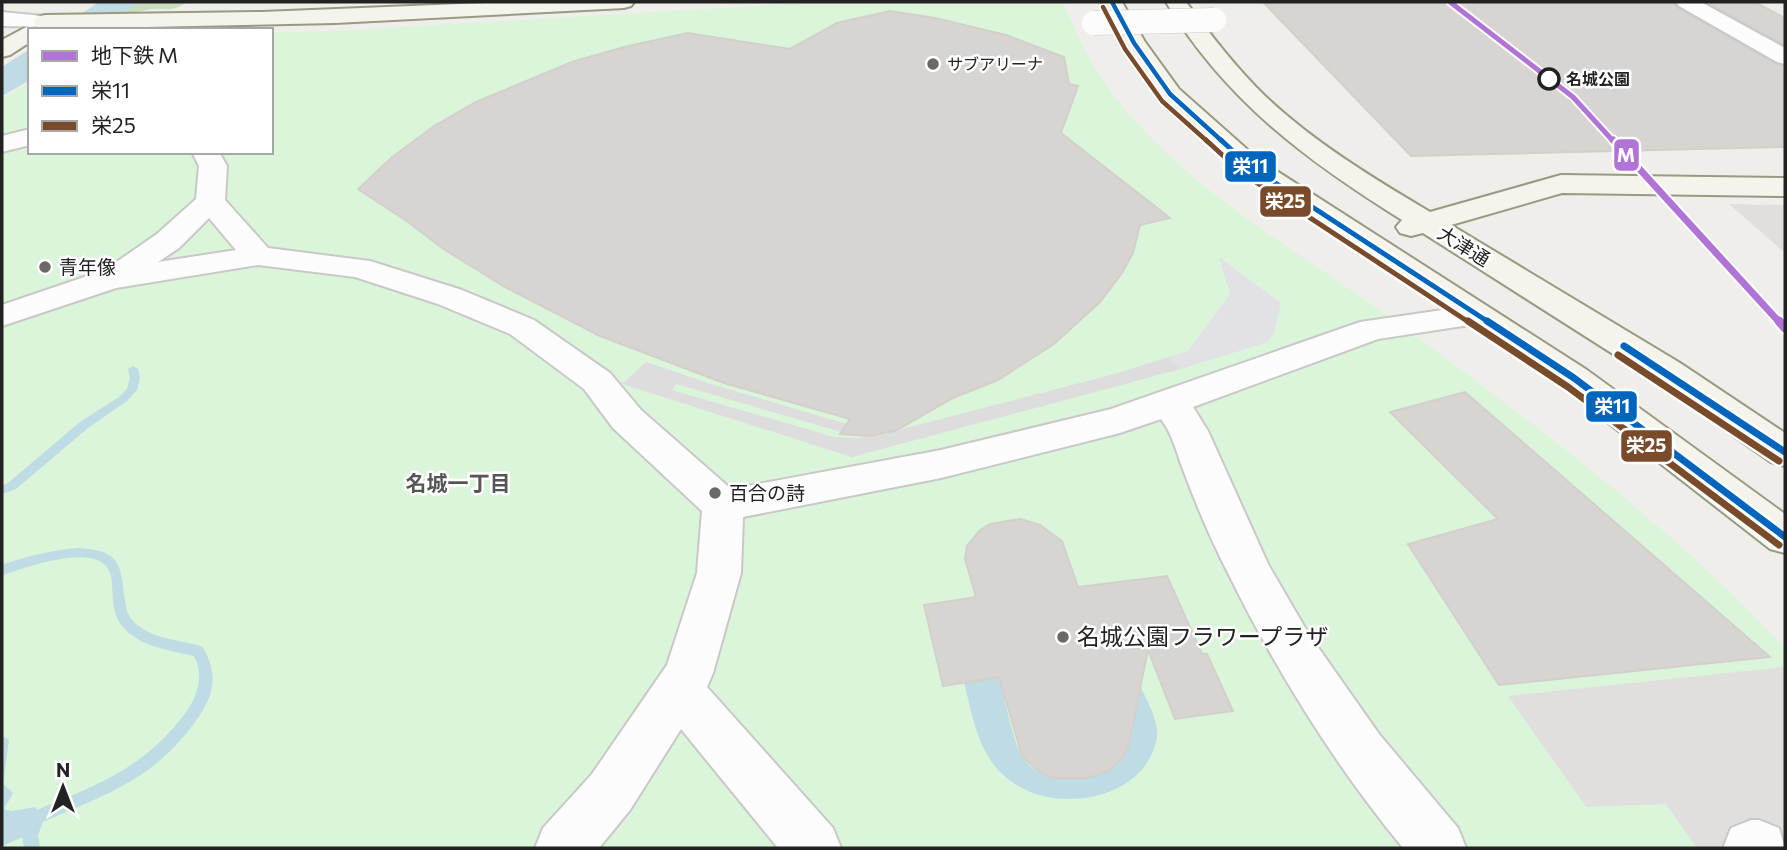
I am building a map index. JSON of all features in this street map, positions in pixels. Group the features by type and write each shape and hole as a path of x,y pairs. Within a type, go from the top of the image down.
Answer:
{"street":[{"path":"43,27 77,2"},
{"path":"2,19 43,27 125,22 404,15 624,2"},
{"name":"大津通","path":"1176,2 1233,78 1270,114 1320,155 1385,199 1427,222 1673,377 1785,452"},
{"path":"1686,2 1785,57"},
{"path":"1103,12 1214,20"},
{"path":"1103,12 1135,43 1170,93 1248,165 1574,378 1785,537"},
{"path":"2,50 28,35"},
{"path":"2,144 28,138"},
{"path":"110,279 168,241 210,201 214,166 206,154"},
{"path":"1362,241 1561,184 1785,187"},
{"path":"210,201 258,256"},
{"path":"2,316 110,279 258,256 359,268 450,296 522,327 597,382 627,419 723,506"},
{"path":"723,506 941,464 1120,420 1372,330 1477,315"},
{"path":"1168,403 1184,419 1208,483 1251,575 1304,666 1342,727 1438,848"},
{"path":"563,848 611,792 689,673 719,573 723,506"},
{"path":"678,690 741,760 813,848"},
{"path":"1751,848 1759,848"}],"green space":[{"path":"139,2 187,2 170,9 120,15"},
{"path":"821,2 1062,2 1098,73 1127,112 1161,148 1239,213 1405,328 1602,480 1697,561 1785,648 1785,848 2,848 2,99 28,83 28,154 273,154 273,32 335,31"}],"shaded area":[{"path":"1729,204 1785,205 1785,253"},
{"path":"1219,257 1281,303 1274,333 1268,342 1181,369 1169,357 1188,351 1230,294"},
{"path":"1785,667 1785,848 1697,848 1666,804 1586,807 1508,696"}],"water":[{"path":"99,2 139,2 102,28 60,28"},
{"path":"28,50 28,81 2,96 2,67"},
{"path":"999,677 1019,749 1030,766 1039,772 1049,777 1073,779 1107,772 1138,681 1156,723 1157,737 1150,758 1136,775 1119,788 1098,796 1052,798 1031,792 1012,782 1001,773 985,750 974,724 964,682"},
{"path":"2,736 9,740 3,784 13,793 4,809 12,811 36,807 39,830 2,846"}],"pier":[{"path":"1169,357 1181,369 852,457 622,384 646,362 847,424 841,432 676,384 672,390 834,437 858,438 883,434 1118,373"}],"building":[{"path":"1263,2 1673,2 1678,8 1776,64 1785,66 1785,147 1411,156"},
{"path":"1706,2 1755,2 1785,18 1785,45"},
{"path":"890,11 935,18 1006,35 1064,57 1069,84 1078,86 1061,133 1170,218 1140,225 1133,253 1122,273 1100,302 1054,344 998,380 953,398 897,430 870,436 840,434 850,419 724,383 600,336 503,286 442,248 358,189 391,158 434,126 476,102 572,62 688,33 790,49 837,23"},
{"path":"1465,392 1770,657 1499,685 1408,544 1498,519 1390,412"},
{"name":"名城公園フラワープラザ","path":"1020,519 1040,525 1062,541 1078,587 1167,576 1202,654 1207,654 1233,711 1175,719 1148,650 1128,747 1121,760 1107,772 1087,778 1052,778 1038,771 1022,756 999,677 943,686 924,605 976,597 965,559 967,546 980,530 990,524"}],"waterway":[{"path":"2,490 12,486 84,425 123,399 132,390 135,378 133,369"},
{"path":"2,570 43,557 78,552 106,558 114,567 119,603 128,624 151,639 198,651 207,676 197,707 176,737 159,754 123,779 37,817 30,835 32,848"}],"metro line":[{"name":"M","path":"1450,2 1573,97 1785,328"}],"transit line":[{"name":"栄11","path":"1112,2 1134,43 1170,94 1248,165 1574,378 1785,537"},
{"name":"栄25","path":"1103,7 1125,49 1162,101 1242,173 1568,387 1779,545"},
{"name":"栄11","path":"1624,346 1785,452"},
{"name":"栄25","path":"1618,355 1779,461"}],"place":[{"name":"サブアリーナ","path":"933,64"},
{"name":"名城公園","path":"1549,79"},
{"name":"青年像","path":"45,267"},
{"name":"百合の詩","path":"715,493"},
{"name":"名城公園フラワープラザ","path":"1063,637"}],"district":[{"name":"名城一丁目","path":"458,484"}]}
